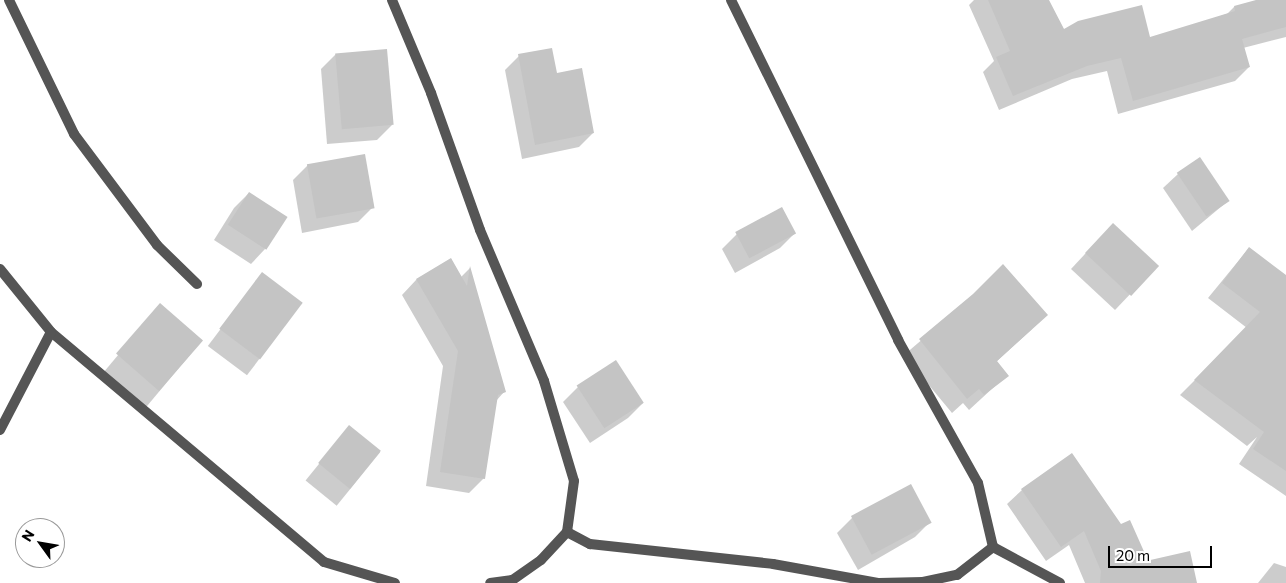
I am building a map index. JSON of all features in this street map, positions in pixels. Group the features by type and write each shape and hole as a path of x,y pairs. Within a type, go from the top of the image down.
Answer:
{"street":[{"path":"8,0 74,134 158,245 197,284"},
{"path":"392,0 431,94 480,230 544,381 574,481 567,532 540,560 512,580 490,583"},
{"path":"731,0 898,340 978,483 993,546 1060,583"},
{"path":"0,269 51,332 324,562 395,583"},
{"path":"0,430 51,332"},
{"path":"567,532 590,544 772,564 879,583 923,582 957,575 993,546"}],"building":[{"path":"988,0 1049,0 1064,29 1078,21 1142,5 1150,37 1235,11 1234,6 1256,0 1286,0 1286,27 1242,39 1250,67 1133,101 1121,58 1087,66 1013,96 996,57 1010,51"},
{"path":"552,48 557,73 582,68 594,133 535,145 518,54"},
{"path":"387,49 394,125 342,129 335,54"},
{"path":"365,154 375,208 316,218 307,164"},
{"path":"1200,157 1230,201 1206,217 1177,173"},
{"path":"249,192 288,217 266,250 228,225"},
{"path":"782,207 796,233 749,258 735,232"},
{"path":"1113,223 1159,266 1131,296 1085,253"},
{"path":"1249,247 1286,275 1286,471 1253,449 1264,432 1194,380 1260,312 1222,283"},
{"path":"451,258 467,286 470,266 506,392 498,395 485,479 440,472 458,351 416,279"},
{"path":"1003,264 1048,315 997,361 1009,376 984,395 979,389 967,399 919,339 973,294"},
{"path":"262,272 303,303 260,359 219,329"},
{"path":"160,303 203,340 159,391 116,354"},
{"path":"616,360 644,403 604,428 577,386"},
{"path":"349,425 381,451 350,489 318,463"},
{"path":"1072,453 1121,524 1130,520 1146,556 1124,566 1190,551 1197,583 1100,583 1101,571 1084,531 1061,547 1021,489"},
{"path":"911,484 932,523 872,555 851,516"}]}
